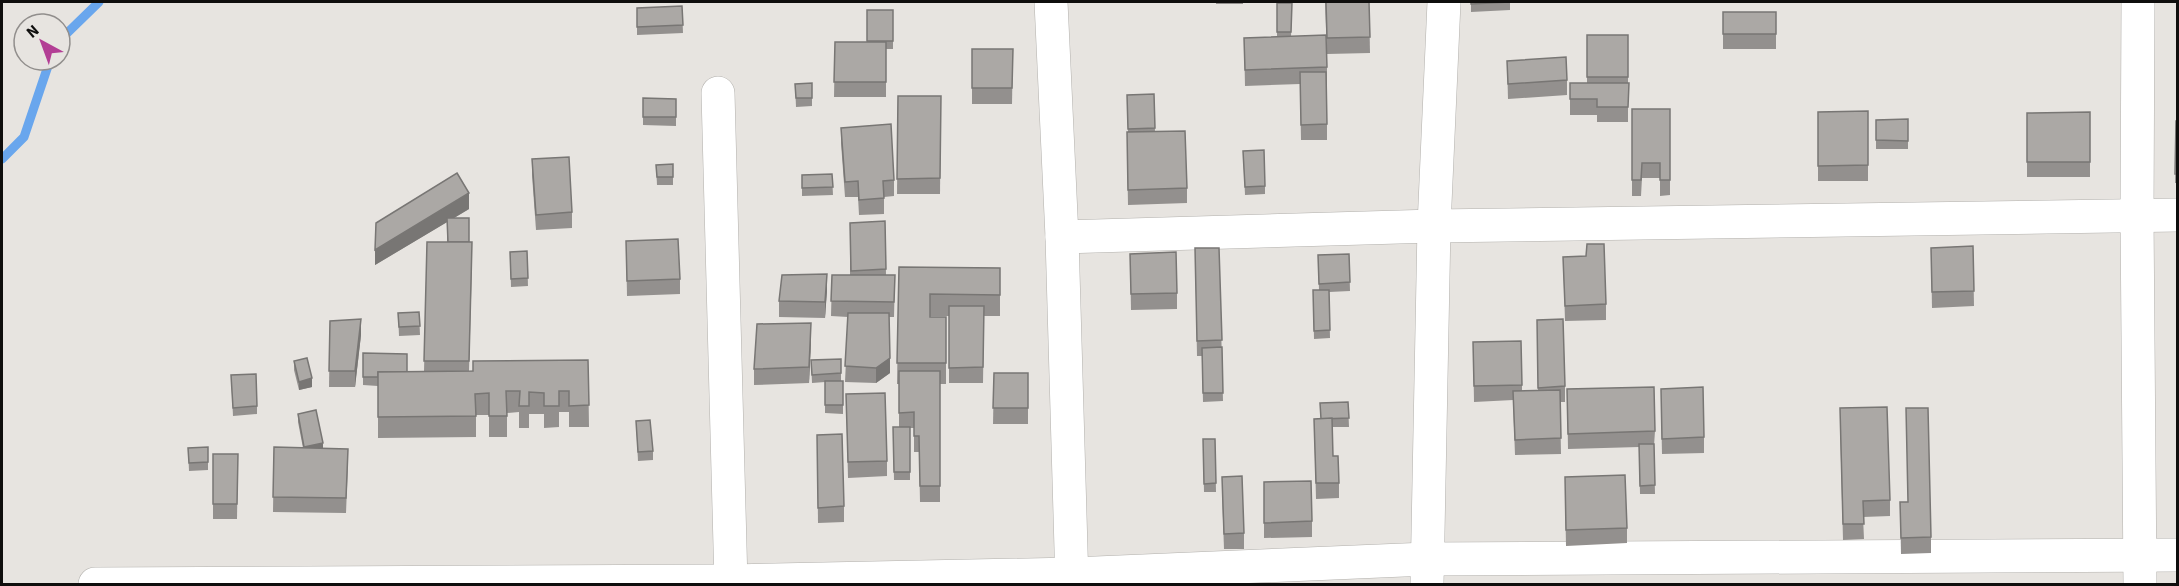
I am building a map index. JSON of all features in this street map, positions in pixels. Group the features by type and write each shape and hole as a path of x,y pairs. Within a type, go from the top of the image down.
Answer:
{"street":[{"path":"1051,2 1062,237 1072,579"},
{"path":"1427,572 1434,226 1444,2"},
{"path":"2138,2 2139,570"},
{"path":"718,93 731,583"},
{"path":"1062,237 1434,226 2178,215"},
{"path":"95,585 731,583 1427,572 2139,570 2178,555"}],"building":[{"path":"1326,2 1369,2 1370,37 1327,38"},
{"path":"1471,2 1510,2 1471,4"},
{"path":"1277,3 1292,3 1291,32 1277,32"},
{"path":"682,6 683,25 637,27 637,8"},
{"path":"867,10 893,10 893,41 867,41"},
{"path":"1723,12 1776,12 1776,34 1723,34"},
{"path":"1326,35 1327,67 1245,70 1244,38"},
{"path":"1587,35 1628,35 1628,77 1587,77"},
{"path":"835,42 886,42 886,82 834,82"},
{"path":"972,49 1013,49 1012,88 972,88"},
{"path":"1566,57 1567,80 1508,84 1507,61"},
{"path":"1300,72 1326,72 1327,124 1301,125"},
{"path":"812,83 812,98 796,98 795,84"},
{"path":"1570,83 1629,83 1628,107 1597,107 1597,99 1570,99"},
{"path":"1154,94 1155,128 1128,129 1127,95"},
{"path":"898,96 941,96 940,178 897,179"},
{"path":"643,98 676,99 676,117 643,117"},
{"path":"1632,109 1670,109 1670,180 1660,180 1660,163 1642,163 1641,180 1632,180"},
{"path":"1868,111 1868,165 1818,166 1818,112"},
{"path":"2090,112 2090,162 2027,162 2027,113"},
{"path":"1908,119 1908,141 1876,140 1876,120"},
{"path":"2176,121 2178,121 2178,174 2175,174"},
{"path":"891,124 894,180 883,181 884,198 859,200 858,181 845,182 841,128"},
{"path":"1185,131 1187,188 1128,190 1127,132"},
{"path":"1264,150 1265,186 1245,187 1243,151"},
{"path":"569,157 572,212 536,215 532,159"},
{"path":"673,164 673,177 657,177 656,165"},
{"path":"457,173 469,193 375,250 376,223"},
{"path":"832,174 833,187 802,188 802,175"},
{"path":"447,218 469,218 469,242 448,242"},
{"path":"885,221 886,269 851,271 850,223"},
{"path":"678,239 680,279 627,281 626,241"},
{"path":"427,242 472,242 469,361 424,361"},
{"path":"1587,244 1604,244 1606,304 1565,306 1563,257 1586,256"},
{"path":"1973,246 1974,291 1932,292 1931,248"},
{"path":"1195,248 1219,248 1222,340 1197,341"},
{"path":"527,251 528,278 511,279 510,252"},
{"path":"1176,252 1177,293 1131,294 1130,254"},
{"path":"1349,254 1350,282 1319,284 1318,255"},
{"path":"899,267 1000,268 1000,295 930,294 930,317 946,317 946,363 897,363"},
{"path":"827,274 825,302 779,301 782,275"},
{"path":"832,275 895,275 894,302 831,301"},
{"path":"1313,290 1329,290 1330,330 1314,331"},
{"path":"949,306 984,306 983,367 949,368"},
{"path":"419,312 420,326 399,327 398,313"},
{"path":"848,313 889,313 890,358 876,368 845,366"},
{"path":"361,319 355,371 329,371 330,321"},
{"path":"1563,319 1565,386 1538,388 1537,320"},
{"path":"811,323 809,367 754,369 757,324"},
{"path":"1521,341 1522,385 1474,386 1473,342"},
{"path":"1222,347 1223,393 1203,393 1202,348"},
{"path":"363,353 407,354 407,372 378,372 378,377 363,377"},
{"path":"307,358 312,378 299,382 294,361"},
{"path":"841,359 841,373 812,375 811,360"},
{"path":"588,360 589,405 569,406 569,391 559,391 559,406 544,406 544,393 529,392 529,406 519,406 520,391 506,391 507,416 489,416 489,393 475,394 476,416 378,417 378,372 473,371 473,361"},
{"path":"899,371 940,371 940,486 920,486 919,436 914,436 914,412 899,413"},
{"path":"994,373 1028,373 1028,408 993,408"},
{"path":"256,374 257,406 233,408 231,375"},
{"path":"825,381 843,381 843,405 825,405"},
{"path":"1654,387 1655,431 1568,434 1567,389"},
{"path":"1703,387 1704,437 1662,439 1661,389"},
{"path":"1560,390 1561,438 1515,440 1513,391"},
{"path":"885,393 887,461 848,462 846,394"},
{"path":"1348,402 1349,418 1321,419 1320,403"},
{"path":"1887,407 1890,500 1863,501 1864,524 1843,524 1840,408"},
{"path":"1906,408 1928,408 1931,537 1901,538 1900,502 1908,502"},
{"path":"316,410 323,443 304,447 298,414"},
{"path":"1332,418 1333,456 1338,456 1339,483 1316,483 1314,419"},
{"path":"650,420 653,451 638,452 636,421"},
{"path":"893,427 910,427 910,472 894,472"},
{"path":"842,434 844,506 818,508 817,435"},
{"path":"1203,439 1215,439 1216,483 1204,484"},
{"path":"1639,444 1654,444 1655,485 1640,486"},
{"path":"208,447 208,462 189,463 188,448"},
{"path":"274,447 348,449 346,498 273,497"},
{"path":"213,454 238,454 237,504 213,504"},
{"path":"1625,475 1627,528 1566,530 1565,477"},
{"path":"1242,476 1244,533 1224,534 1222,477"},
{"path":"1311,481 1312,521 1264,523 1264,482"},
{"path":"1055,584 1055,585 962,585"}],"waterway":[{"path":"72,28 99,2"},
{"path":"2,159 24,137 46,72"}]}
